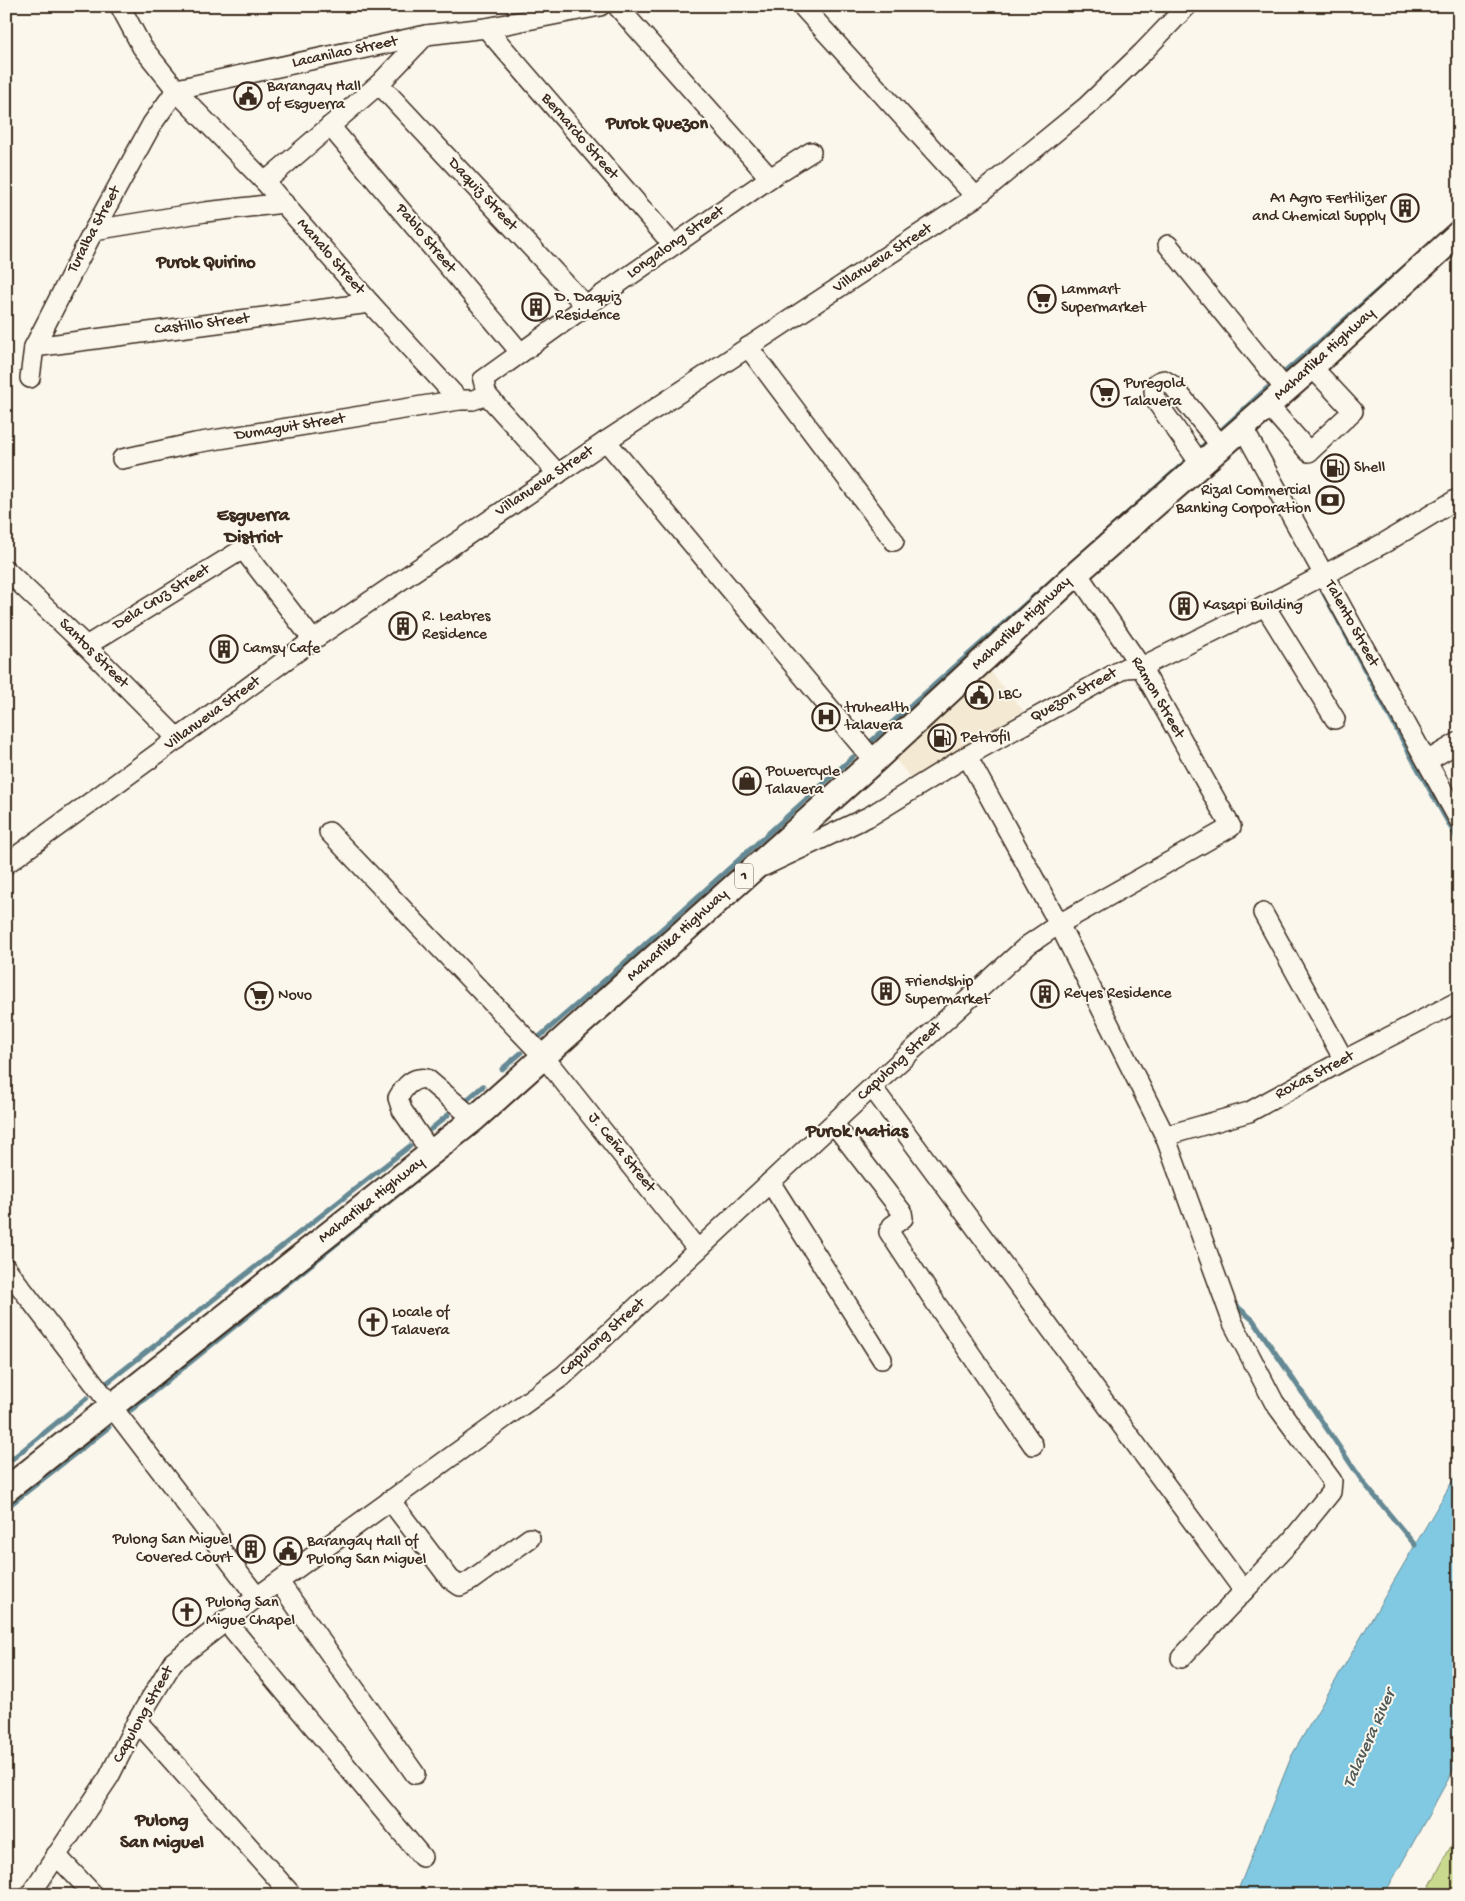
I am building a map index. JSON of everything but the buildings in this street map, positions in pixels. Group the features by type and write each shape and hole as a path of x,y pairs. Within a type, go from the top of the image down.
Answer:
{"main road":[{"name":"Maharlika Highway","path":"6,1490 474,1119 874,761 1077,573 1244,428 1457,238"}],"street":[{"name":"Manalo Street","path":"120,6 142,47 183,98 265,182 370,303 459,400"},
{"name":"Lacanilao Street","path":"177,89 426,35 486,28 600,6"},
{"path":"617,6 770,178"},
{"path":"802,6 976,197"},
{"name":"Villanueva Street","path":"6,864 313,640 606,441 976,197 1087,106 1187,6"},
{"name":"Bernardo Street","path":"486,28 673,245"},
{"path":"265,182 379,84 426,35"},
{"name":"Daquiz Street","path":"379,84 586,306"},
{"name":"Turalba Street","path":"30,378 34,347 94,230 152,124 177,89"},
{"name":"Pablo Street","path":"330,126 520,352"},
{"name":"Longalong Street","path":"487,395 483,380 520,352 810,152"},
{"path":"94,230 205,212 284,203"},
{"path":"1168,245 1286,390"},
{"name":"Castillo Street","path":"34,347 370,303"},
{"path":"748,347 894,541"},
{"path":"1268,406 1309,452 1353,411 1312,367"},
{"path":"1201,465 1156,401 1153,392 1155,385 1164,380 1172,385 1222,447"},
{"path":"459,400 473,400 487,395 558,474"},
{"name":"Dumaguit Street","path":"122,459 195,443 459,400"},
{"name":"Talento Street","path":"1244,428 1459,820"},
{"path":"606,441 874,761"},
{"name":"Quezon Street","path":"745,876 870,816 967,756 1125,668 1141,667 1265,606 1386,542 1459,498"},
{"name":"Dela Cruz Street","path":"86,646 243,548 313,640"},
{"name":"Santos Street","path":"6,570 86,646 178,739"},
{"name":"Ramon Street","path":"1077,573 1141,667 1231,827"},
{"path":"1265,606 1335,719"},
{"path":"1427,761 1459,742"},
{"path":"967,756 1059,924 1165,1136 1233,1323 1274,1402 1332,1481 1330,1492 1292,1540 1181,1658"},
{"name":"Capulong Street","path":"30,1895 109,1777 137,1721 173,1662 225,1620 564,1375 872,1087 1028,945 1059,924 1231,827"},
{"name":"J. Ceña Street","path":"329,832 544,1057 698,1249"},
{"path":"1263,914 1344,1060"},
{"name":"Roxas Street","path":"1165,1136 1249,1112 1344,1060 1459,1001"},
{"path":"432,1154 402,1110 398,1098 401,1091 413,1080 427,1079 474,1119"},
{"path":"872,1087 1244,1591"},
{"path":"834,1124 902,1212 903,1218 892,1226 889,1232 1033,1445"},
{"path":"770,1182 882,1358"},
{"path":"6,1268 257,1597"},
{"path":"390,1500 450,1579 460,1586 470,1581 530,1538"},
{"path":"279,1582 415,1774"},
{"path":"225,1620 422,1857"},
{"path":"137,1721 292,1895"},
{"path":"56,1855 94,1895"}],"shaded area":[{"path":"990,671 1024,711 911,778 894,758"}],"green space":[{"path":"1459,1831 1459,1895 1425,1895"}],"water":[{"name":"Talavera River","path":"1456,1475 1459,1475 1459,1760 1384,1895 1236,1895 1292,1755"}],"waterway":[{"path":"1450,226 1459,218"},
{"path":"1285,372 1407,265"},
{"path":"1220,431 1267,388"},
{"path":"1201,448 1206,443"},
{"path":"869,743 1186,461"},
{"path":"1322,590 1459,842"},
{"path":"538,1038 853,757"},
{"path":"502,1069 521,1053"},
{"path":"468,1099 483,1086"},
{"path":"431,1129 448,1115"},
{"path":"131,1410 459,1145"},
{"path":"108,1382 410,1146"},
{"path":"1232,1302 1253,1320 1363,1482 1415,1545"},
{"path":"6,1464 87,1398"},
{"path":"6,1508 109,1427"}],"place":[{"name":"Barangay Hall of Esguerra","path":"248,96"},
{"name":"A1 Agro Fertilizer and Chemical Supply","path":"1405,208"},
{"name":"Lammart Supermarket","path":"1042,299"},
{"name":"D. Daquiz Residence","path":"536,307"},
{"name":"Puregold Talavera","path":"1105,393"},
{"name":"Shell","path":"1335,468"},
{"name":"Rizal Commercial Banking Corporation","path":"1330,500"},
{"name":"Kasapi Building","path":"1184,606"},
{"name":"R. Leabres Residence","path":"403,626"},
{"name":"Camsy Cafe","path":"224,649"},
{"name":"LBC","path":"979,695"},
{"name":"truhealth talavera","path":"826,717"},
{"name":"Petrofil","path":"942,738"},
{"name":"Powercycle Talavera","path":"747,781"},
{"name":"Friendship Supermarket","path":"886,991"},
{"name":"Reyes Residence","path":"1045,994"},
{"name":"Novo","path":"259,996"},
{"name":"Locale of Talavera","path":"373,1322"},
{"name":"Pulong San Miguel Covered Court","path":"251,1549"},
{"name":"Barangay Hall of Pulong San Miguel","path":"288,1551"},
{"name":"Pulong San Migue Chapel","path":"187,1612"}],"district":[{"name":"Purok Quezon","path":"657,124"},
{"name":"Purok Quirino","path":"206,263"},
{"name":"Esguerra District","path":"253,527"},
{"name":"Purok Matias","path":"857,1132"},
{"name":"Pulong San Miguel","path":"162,1832"}]}
